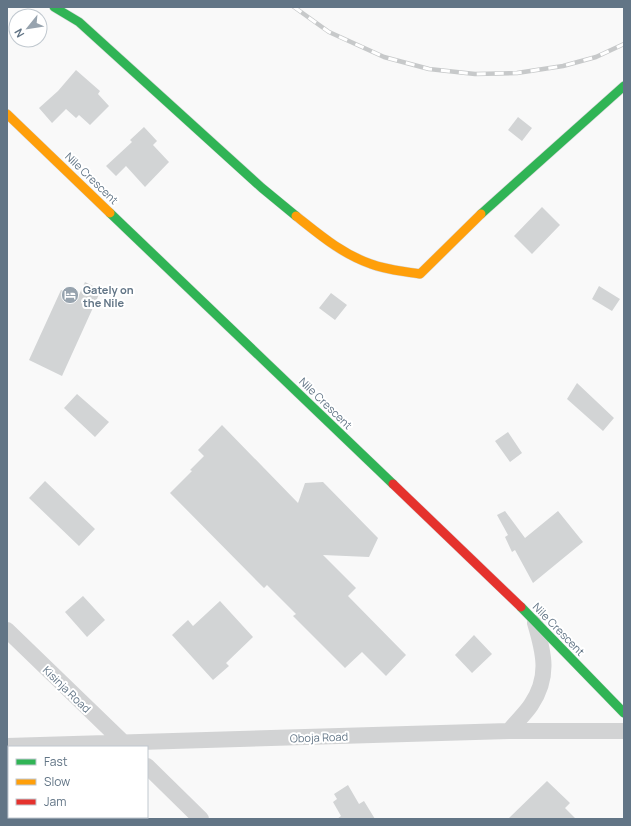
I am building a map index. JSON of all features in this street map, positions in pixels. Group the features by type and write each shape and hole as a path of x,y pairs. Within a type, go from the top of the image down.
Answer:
{"street":[{"path":"54,7 79,22 262,188 332,244 349,255 373,265 420,274 496,200 624,86"},
{"name":"Nile Crescent","path":"7,114 535,621 624,713"},
{"path":"509,731 531,705 543,682 544,662 535,621"},
{"name":"Kisinja Road","path":"7,630 125,745"},
{"name":"Oboja Road","path":"7,746 125,745 509,731 624,731"},
{"path":"148,767 201,819"}],"building":[{"path":"76,70 100,91 98,94 109,106 90,125 79,115 76,118 66,109 52,123 39,108 58,91"},
{"path":"518,117 532,128 522,141 508,130"},
{"path":"144,127 157,141 153,145 169,162 145,187 126,166 116,176 106,166 132,142 130,140"},
{"path":"542,207 560,225 532,254 514,236"},
{"path":"85,282 101,290 62,376 29,360 61,290 78,297"},
{"path":"599,286 620,299 612,311 592,299"},
{"path":"331,293 347,305 335,320 319,308"},
{"path":"577,383 614,418 603,431 567,399"},
{"path":"77,394 109,422 95,437 64,408"},
{"path":"222,425 298,503 305,483 323,482 378,538 369,557 323,555 356,588 348,596 406,655 386,676 362,652 345,668 293,616 296,614 267,585 264,588 170,493 192,471 190,470 204,456 198,450"},
{"path":"508,432 522,453 510,462 495,441"},
{"path":"45,481 95,529 79,546 29,498"},
{"path":"505,511 525,538 558,511 583,542 533,583 515,550 512,552 505,537 508,535 497,515"},
{"path":"83,596 105,620 87,637 65,612"},
{"path":"220,601 253,637 226,663 229,666 213,680 172,635 188,620 193,626"},
{"path":"474,635 492,654 472,673 455,655"},
{"path":"547,781 570,803 565,808 576,819 508,819"},
{"path":"348,785 359,804 364,801 375,819 337,819 341,816 333,802 337,799 334,794"}],"railway":[{"path":"294,7 329,32 384,57 429,69 475,74 517,73 563,66 596,57 624,44"}],"traffic: fast":[{"path":"54,7 79,22 262,188 296,216"},
{"path":"481,214 624,86"},
{"path":"110,213 393,484"},
{"path":"521,607 624,713"}],"traffic: slow":[{"path":"7,114 110,213"},
{"path":"296,216 332,243 360,260 383,268 420,274 481,214"}],"traffic: jam":[{"path":"393,484 521,607"}],"place":[{"name":"Gately on the Nile","path":"70,295"}]}
